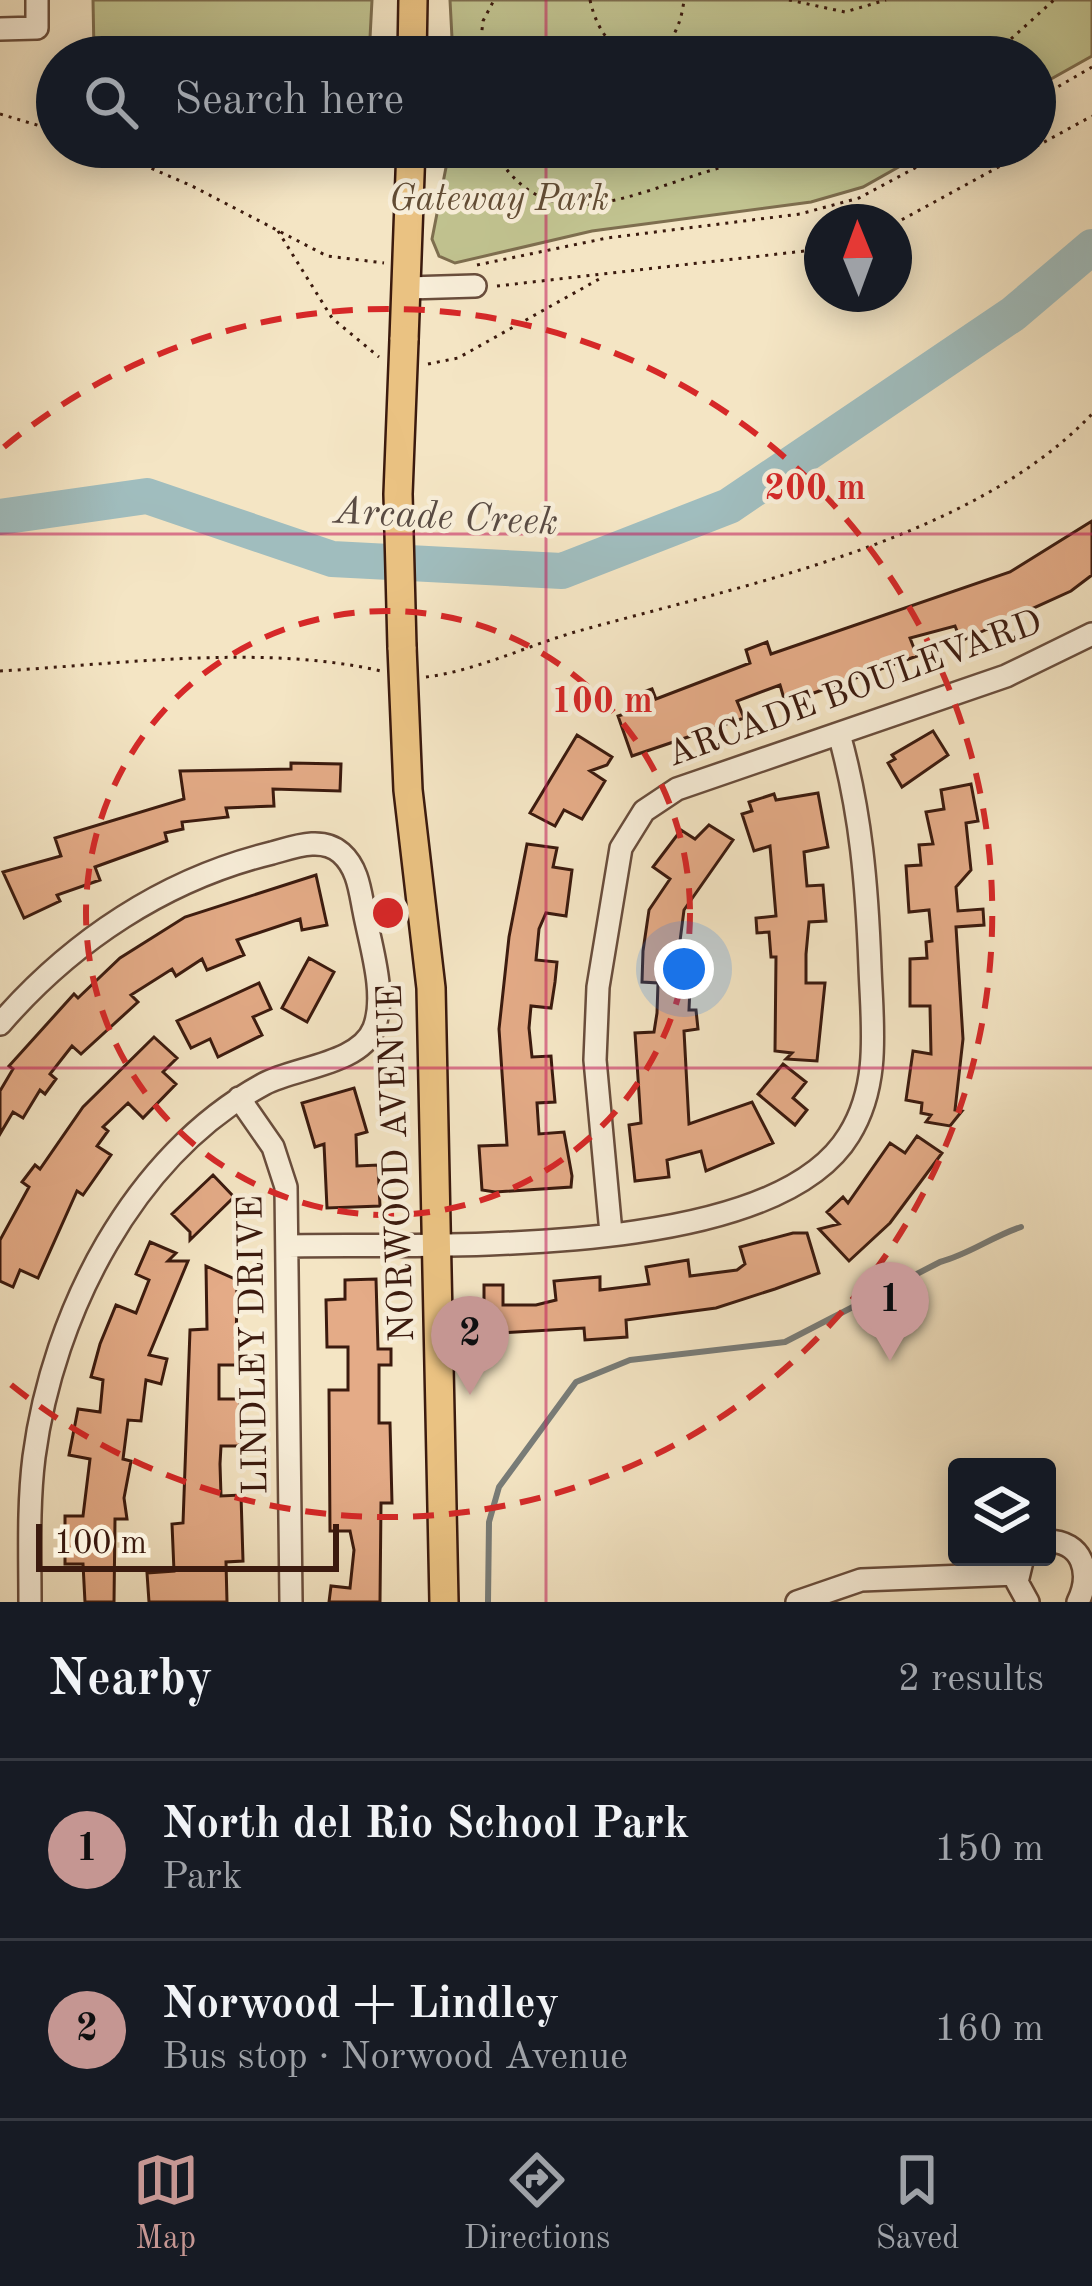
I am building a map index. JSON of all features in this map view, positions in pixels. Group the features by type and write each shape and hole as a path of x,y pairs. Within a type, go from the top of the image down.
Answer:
{"main road":[{"path":"412,36 413,0"},
{"name":"NORWOOD AVENUE","path":"410,168 398,494 402,662 431,988 444,1602"}],"street":[{"path":"0,28 37,28 37,0"},
{"path":"408,276 474,276"},
{"name":"ARCADE BOULEVARD","path":"611,1233 594,1023 626,835 644,811 677,789 1006,676 1092,634"},
{"path":"288,1246 438,1243 674,1226 788,1193 833,1158 862,1110 874,1055 867,869 857,799 839,734"},
{"path":"4,1012 76,949 169,890 254,857 320,844 344,855 357,878 374,963 374,1029 356,1050 297,1069 239,1098 190,1137 118,1227 73,1312 53,1366 34,1460 30,1602"},
{"name":"LINDLEY DRIVE","path":"239,1098 279,1160 286,1187 291,1602"},
{"path":"1056,1542 1066,1543 1084,1559 1088,1584 1078,1602"},
{"path":"797,1602 861,1580 1020,1566 1028,1602"}],"path":[{"path":"481,36 494,0"},
{"path":"590,0 600,36"},
{"path":"676,36 684,0"},
{"path":"789,0 844,12 886,0"},
{"path":"1014,36 1054,0"},
{"path":"1056,88 1092,67"},
{"path":"0,114 36,125"},
{"path":"1056,136 1092,116"},
{"path":"150,168 327,256 408,276"},
{"path":"504,168 508,176 558,206 587,207 635,198 729,168"},
{"path":"474,276 607,238 800,214 860,197 915,168"},
{"path":"912,214 997,168"},
{"path":"474,276 804,250"},
{"path":"0,670 183,661 402,662 431,677 801,568 974,504 1056,452 1092,414"}],"green space":[{"path":"93,0 372,0 370,36 94,36"},
{"path":"450,0 1092,0 1092,56 1056,76 1056,36 452,36"},
{"name":"Gateway Park","path":"446,168 897,168 863,187 811,202 592,231 455,263 439,256 432,239"}],"building":[{"path":"1092,521 1092,575 1071,591 961,641 955,626 910,638 917,656 811,694 785,702 780,685 737,701 744,718 632,756 618,716 634,711 629,697 652,689 656,699 750,663 746,650 767,642 771,654 1010,572"},
{"path":"933,731 948,755 902,787 888,763 895,759 892,755"},
{"path":"577,735 612,757 607,765 590,771 605,781 582,819 564,810 555,826 530,813"},
{"path":"291,763 341,764 340,791 273,789 274,806 226,808 228,817 182,822 183,829 165,833 167,841 95,867 100,880 57,895 60,901 24,918 3,872 61,856 55,838 184,799 180,771 291,769"},
{"path":"971,784 978,821 966,823 971,870 956,887 958,911 983,909 984,925 956,927 963,1039 955,1110 962,1111 950,1126 926,1122 931,1115 921,1113 922,1103 906,1100 913,1051 931,1054 930,1006 910,1006 910,959 927,958 926,942 932,941 929,910 909,912 906,866 921,865 919,845 933,844 926,812 944,809 941,790"},
{"path":"818,793 828,847 804,852 807,886 823,885 826,921 809,922 806,954 806,983 825,983 817,1061 786,1059 792,1053 775,1051 776,957 771,957 769,932 757,933 756,918 776,916 770,846 754,851 742,814 752,811 749,802 774,794 776,800"},
{"path":"709,825 733,840 684,910 677,964 691,964 689,1010 696,1010 698,1029 684,1031 689,1124 752,1102 773,1143 706,1171 701,1151 667,1160 669,1177 635,1181 629,1125 641,1123 635,1033 654,1032 657,1013 658,983 642,982 643,951 649,910 670,879 653,867 681,830 695,839"},
{"path":"527,844 557,848 553,867 572,870 566,916 546,913 539,929 536,960 557,962 555,982 551,1008 531,1006 529,1028 532,1057 551,1056 555,1102 537,1103 539,1134 564,1132 571,1187 495,1192 482,1190 479,1146 507,1145 499,1029 509,937"},
{"path":"316,875 327,925 302,930 300,919 237,940 244,955 207,970 202,959 176,976 172,969 131,995 138,1002 81,1054 72,1046 50,1074 56,1079 45,1094 40,1090 23,1118 13,1112 0,1134 0,1091 13,1069 9,1066 74,994 78,998 120,958 185,917"},
{"path":"309,958 334,972 307,1022 282,1008"},
{"path":"259,983 271,1009 253,1017 262,1035 218,1057 210,1039 191,1048 177,1021"},
{"path":"154,1037 177,1058 163,1072 176,1084 143,1118 128,1103 103,1127 108,1131 97,1146 111,1155 83,1195 77,1191 38,1278 20,1270 13,1287 0,1281 0,1240 29,1187 22,1182 35,1165 40,1169 83,1107"},
{"path":"783,1064 806,1082 793,1098 807,1110 795,1125 758,1094"},
{"path":"354,1088 367,1132 356,1135 357,1166 378,1165 380,1206 327,1208 324,1144 315,1147 302,1103"},
{"path":"917,1136 942,1153 890,1223 849,1261 819,1229 839,1224 827,1212 843,1197 848,1203 890,1143 905,1153"},
{"path":"213,1175 234,1197 190,1240 190,1232 172,1214"},
{"path":"807,1233 819,1273 716,1308 626,1320 627,1337 585,1340 584,1328 484,1334 484,1285 503,1285 503,1305 536,1305 556,1300 554,1281 600,1277 600,1290 649,1284 646,1267 688,1260 690,1276 737,1270 745,1264 740,1247"},
{"path":"150,1242 176,1253 168,1261 188,1261 149,1355 167,1359 161,1384 146,1380 141,1421 128,1420 123,1459 131,1461 124,1498 127,1519 115,1519 114,1602 85,1602 83,1564 65,1564 65,1516 83,1516 90,1459 69,1455 78,1409 100,1412 103,1380 91,1377 100,1344 116,1305 136,1313 149,1280 136,1274"},
{"path":"206,1266 237,1280 236,1365 219,1365 219,1399 240,1399 240,1446 221,1446 220,1464 221,1496 241,1495 243,1561 226,1562 227,1602 149,1602 147,1573 174,1571 172,1524 183,1523 190,1330 207,1329"},
{"path":"376,1279 378,1349 391,1349 391,1365 379,1365 379,1423 390,1423 392,1503 381,1503 380,1602 329,1602 331,1586 350,1588 354,1550 350,1531 330,1531 329,1390 348,1390 348,1347 327,1347 326,1300 345,1299 345,1280"}],"waterway":[{"name":"Arcade Creek","path":"0,517 147,496 332,559 562,571 729,506 1013,314 1092,247"},
{"path":"488,1602 489,1522 499,1487 576,1382 630,1360 785,1342 940,1262 1021,1227"}],"place":[{"name":"North del Rio School Park","path":"890,1361"},
{"name":"Norwood + Lindley","path":"470,1395"}]}
